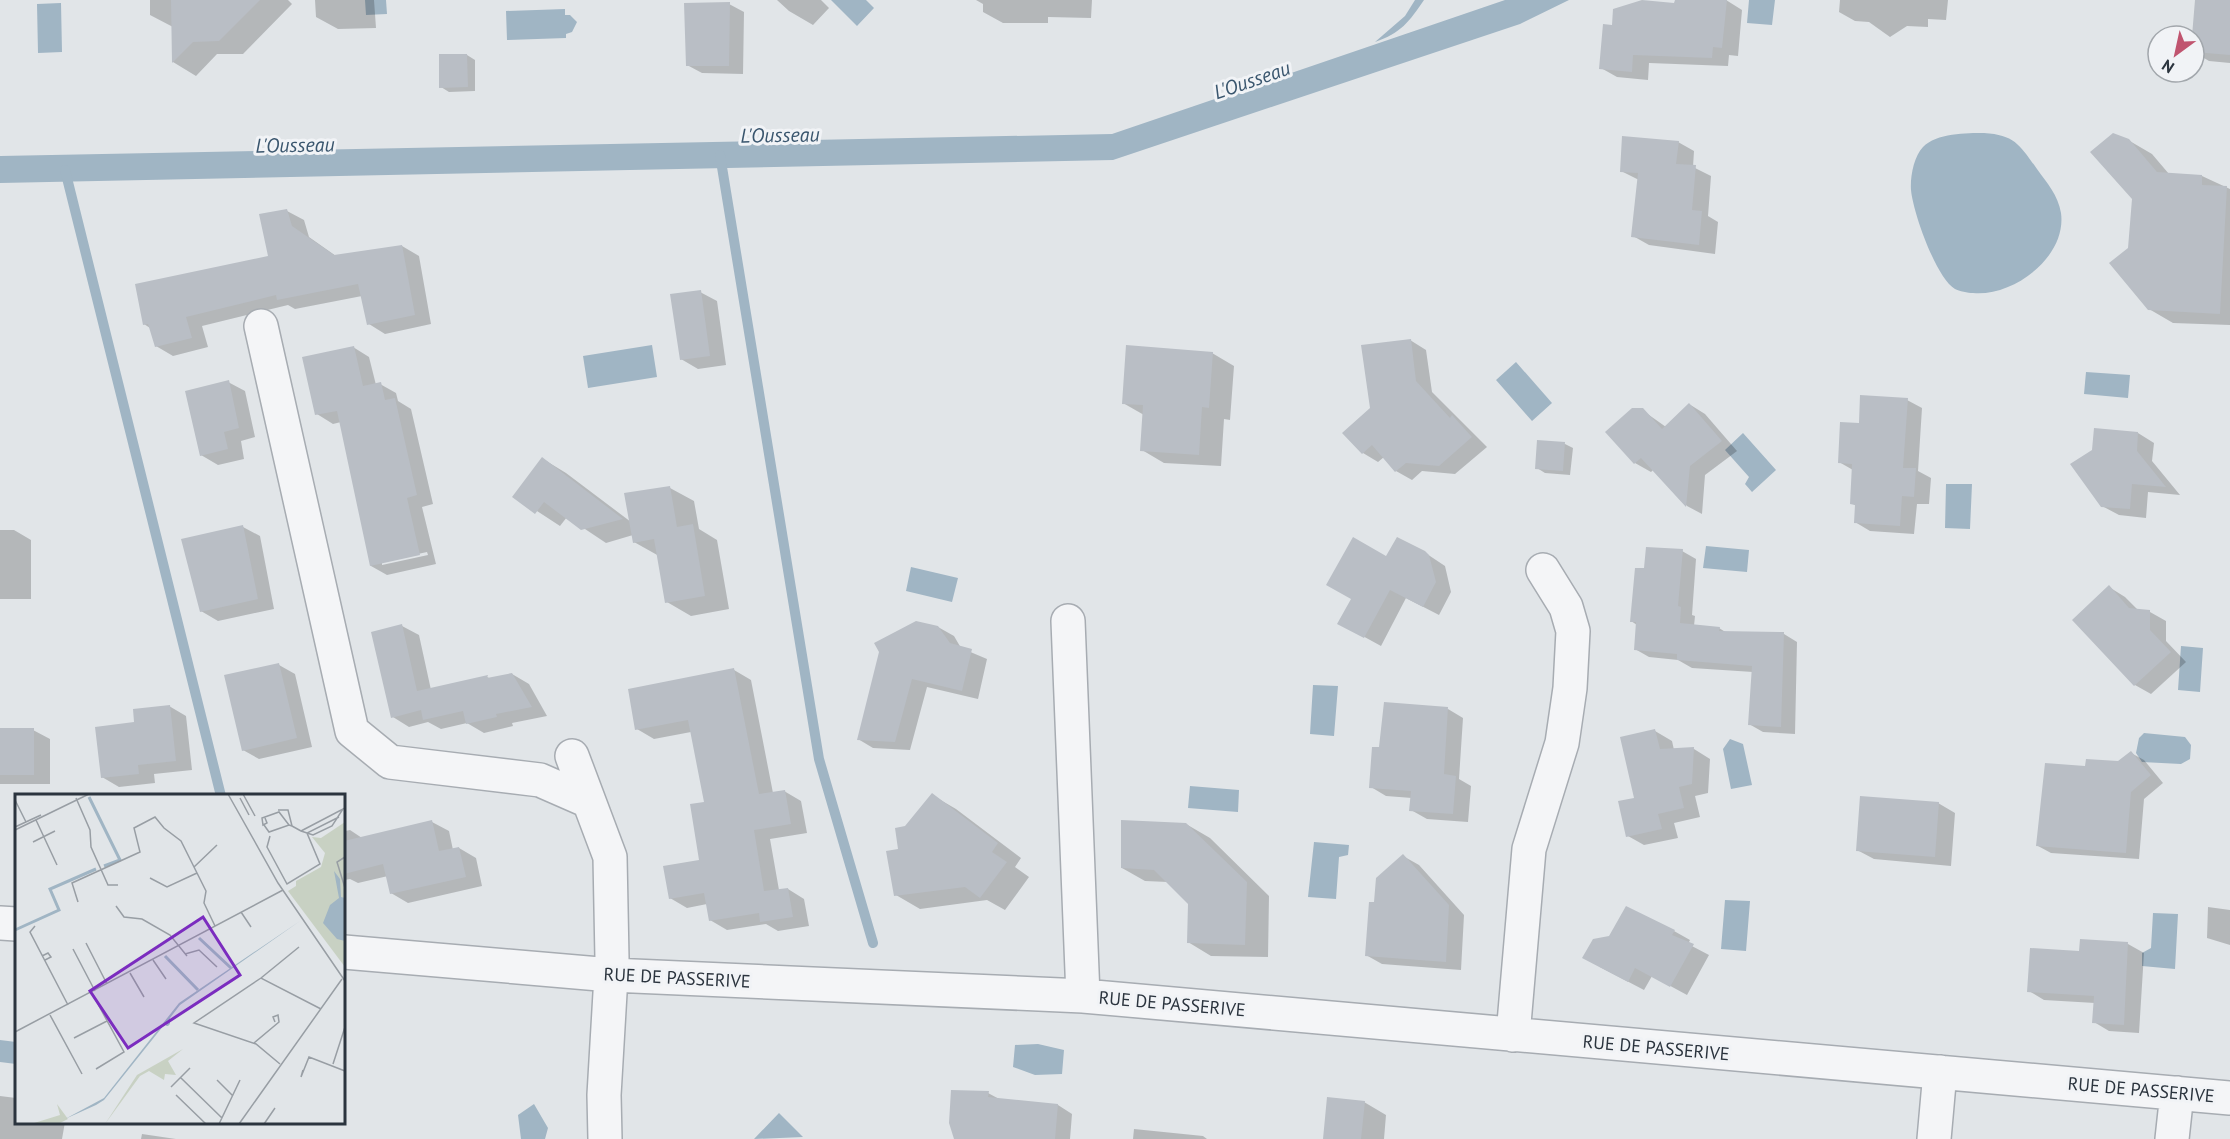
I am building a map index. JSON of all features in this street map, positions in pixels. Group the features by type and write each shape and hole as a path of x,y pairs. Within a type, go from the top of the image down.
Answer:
{"street":[{"path":"261,326 352,731 390,762 540,780 588,801"},
{"path":"1513,1035 1529,849 1562,743 1570,688 1573,632 1566,607 1543,570"},
{"name":"RUE DE PASSERIVE","path":"1068,621 1083,996"},
{"path":"572,756 610,857 611,975 604,1095 605,1139"},
{"path":"0,923 15,924"},
{"name":"RUE DE PASSERIVE","path":"345,952 611,975 1083,996 2230,1098"},
{"path":"1934,1139 1940,1072"},
{"path":"2172,1139 2177,1093"}],"water":[{"path":"365,0 386,0 387,14 366,15"},
{"path":"831,0 866,0 874,8 857,26"},
{"path":"1415,0 1424,0 1409,21 1392,35 1375,42 1405,16"},
{"path":"1505,0 1569,0 1520,24 1113,160 0,183 0,156 1112,134"},
{"path":"1749,0 1775,0 1772,25 1747,23"},
{"path":"61,3 62,52 38,53 37,4"},
{"path":"565,9 565,15 570,15 577,22 572,32 566,34 566,38 507,40 506,11"},
{"path":"1984,133 2010,139 2026,154 2055,195 2061,213 2061,229 2046,259 2020,281 1989,293 1971,293 1955,289 1940,272 1933,259 1916,213 1911,179 1917,156 1929,142 1944,136"},
{"path":"652,345 657,377 588,388 583,356"},
{"path":"1516,362 1552,403 1532,421 1496,380"},
{"path":"2086,372 2130,375 2128,398 2084,394"},
{"path":"1743,433 1776,470 1752,492 1745,484 1749,477 1725,450"},
{"path":"1946,484 1972,484 1970,529 1945,528"},
{"path":"1706,546 1749,550 1747,572 1703,568"},
{"path":"911,567 958,578 952,602 906,591"},
{"path":"2181,646 2203,648 2200,692 2178,690"},
{"path":"1313,685 1338,686 1334,736 1310,734"},
{"path":"2144,733 2185,737 2191,745 2190,759 2181,764 2142,762 2136,753 2139,738"},
{"path":"1730,739 1743,744 1752,785 1731,789 1723,749"},
{"path":"1190,786 1239,790 1238,812 1188,808"},
{"path":"1314,842 1349,845 1348,855 1339,857 1336,899 1308,897"},
{"path":"1725,900 1750,901 1746,951 1721,949"},
{"path":"2153,913 2178,914 2175,969 2142,966 2142,953 2151,948"},
{"path":"0,1040 15,1042 15,1064 0,1062"},
{"path":"1038,1044 1064,1050 1062,1074 1035,1075 1013,1067 1015,1045"},
{"path":"534,1104 548,1128 545,1139 521,1139 518,1115"},
{"path":"779,1113 803,1137 754,1139"}],"building":[{"path":"171,0 260,0 219,41 193,42 172,63"},
{"path":"1642,0 1674,3 1675,0 1727,0 1722,48 1713,47 1712,58 1633,55 1632,72 1599,69 1603,24 1612,25 1613,9"},
{"path":"2195,0 2230,0 2230,55 2206,53 2206,24 2193,24"},
{"path":"730,2 729,66 686,66 684,3"},
{"path":"439,54 467,54 468,87 439,88"},
{"path":"2113,133 2129,139 2157,172 2202,175 2202,185 2227,186 2220,314 2148,310 2109,263 2128,248 2132,199 2090,152"},
{"path":"1622,136 1679,141 1676,164 1696,165 1692,210 1702,211 1699,245 1631,237 1638,173 1620,172"},
{"path":"287,209 292,226 334,255 402,245 415,315 367,325 358,284 277,300 276,295 186,317 192,338 155,347 148,324 143,325 135,284 268,256 259,214"},
{"path":"701,290 710,356 680,360 670,294"},
{"path":"1411,339 1416,381 1450,418 1452,415 1472,437 1439,466 1406,463 1395,472 1372,445 1362,454 1342,433 1370,408 1361,345"},
{"path":"1126,345 1213,352 1209,408 1202,407 1199,455 1140,451 1143,405 1122,404"},
{"path":"354,346 363,386 381,382 385,400 395,398 417,495 407,498 420,555 370,566 337,411 315,415 302,357"},
{"path":"229,380 239,428 224,432 228,449 200,456 185,391"},
{"path":"1860,395 1908,398 1903,468 1916,468 1914,497 1902,496 1900,526 1854,523 1855,505 1850,504 1852,464 1838,463 1840,422 1859,423"},
{"path":"1689,403 1722,441 1690,466 1686,507 1641,458 1634,464 1605,432 1632,408 1643,408 1662,429"},
{"path":"2094,428 2138,432 2137,451 2166,487 2132,484 2130,509 2101,507 2070,464 2092,450"},
{"path":"1537,440 1565,442 1563,471 1535,469"},
{"path":"542,457 623,519 581,530 544,502 535,514 512,497"},
{"path":"670,486 677,527 693,524 705,596 665,603 654,539 633,543 624,493"},
{"path":"243,525 258,599 200,612 181,539"},
{"path":"1353,537 1386,556 1397,537 1425,551 1429,555 1436,582 1423,607 1390,590 1364,638 1337,624 1351,599 1326,585"},
{"path":"1646,547 1683,549 1678,606 1681,607 1680,623 1720,627 1719,631 1784,632 1781,727 1748,725 1752,666 1677,660 1677,654 1634,650 1636,622 1630,622 1635,568 1644,568"},
{"path":"2109,585 2129,608 2150,610 2150,630 2171,652 2134,686 2072,620"},
{"path":"916,621 938,626 950,643 972,649 962,691 912,679 895,742 857,740 879,652 874,643"},
{"path":"402,624 417,691 488,675 487,678 512,673 532,707 496,714 497,717 466,724 463,711 423,720 421,710 391,718 371,632"},
{"path":"279,663 297,738 242,751 224,675"},
{"path":"734,668 759,794 785,790 791,824 754,830 764,891 788,888 793,917 760,922 759,913 709,921 704,893 669,899 663,866 699,860 690,804 704,802 688,720 635,730 628,689"},
{"path":"1384,702 1448,707 1444,774 1456,776 1453,814 1409,811 1411,791 1369,788 1372,747 1379,747"},
{"path":"170,705 176,761 138,765 139,774 101,778 95,727 134,722 133,709"},
{"path":"0,728 34,728 34,775 0,775"},
{"path":"1655,729 1660,749 1694,747 1692,784 1679,787 1684,808 1658,814 1662,829 1626,837 1618,801 1634,798 1620,737"},
{"path":"2131,751 2151,775 2131,792 2126,853 2036,846 2045,763 2085,766 2086,759 2118,761"},
{"path":"932,793 998,843 992,852 1007,862 980,898 965,887 894,896 886,851 898,849 895,828 905,826"},
{"path":"1860,796 1939,802 1935,857 1856,851"},
{"path":"432,820 439,851 459,847 466,877 390,894 383,864 345,874 345,841"},
{"path":"1121,820 1186,823 1247,882 1245,945 1187,943 1188,904 1154,870 1121,868"},
{"path":"1403,854 1449,905 1446,962 1365,956 1369,902 1374,902 1376,878"},
{"path":"1626,906 1675,930 1672,935 1694,944 1670,987 1635,968 1628,982 1582,958 1593,939 1609,936"},
{"path":"2080,939 2128,942 2124,1025 2092,1023 2094,996 2027,992 2030,948 2079,951"},
{"path":"951,1090 989,1091 988,1097 1058,1104 1055,1139 954,1139 949,1123"},
{"path":"1327,1097 1365,1101 1361,1139 1323,1139"}],"waterway":[{"path":"720,155 819,759 873,943"},
{"path":"65,170 221,794"}],"water label":[{"name":"L'Ousseau","path":"1252,80"},
{"name":"L'Ousseau","path":"780,135"},
{"name":"L'Ousseau","path":"295,145"}]}
